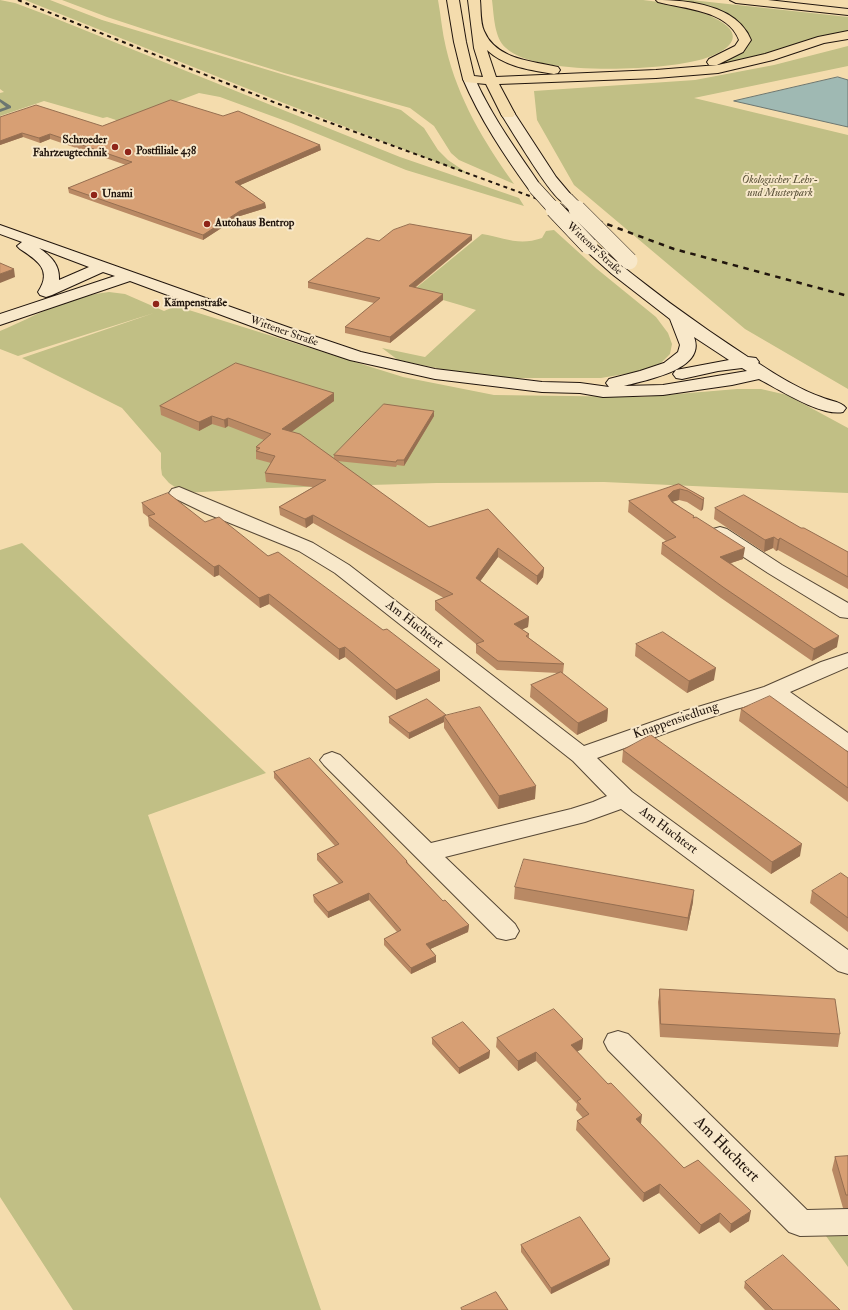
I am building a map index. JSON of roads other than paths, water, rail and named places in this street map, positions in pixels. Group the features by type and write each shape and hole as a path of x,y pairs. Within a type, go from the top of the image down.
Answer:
{"highway":[{"path":"453,0 460,42 469,79 656,74 718,69 769,57 822,40 848,36"},
{"path":"474,0 480,48 490,78 508,114"},
{"path":"508,114 514,93 534,83 573,76 652,71 704,65 733,53 743,45 745,40 741,30 728,19 699,8 662,0"},
{"path":"736,0 848,12"},
{"path":"801,0 848,5"},
{"path":"477,29 489,46 511,60 573,76"}],"main road":[{"name":"Wittener Straße","path":"469,79 480,105 509,153 535,188 589,246 678,319 744,362 764,367"},
{"name":"Wittener Straße","path":"508,114 551,180 567,199 629,261 764,367 814,401 843,411"},
{"name":"Wittener Straße","path":"0,229 131,276 203,304 356,356 435,374 542,387 580,388 604,392 663,390 732,380 764,367"},
{"path":"0,229 50,264 53,274 48,290"},
{"path":"0,316 48,290 103,266"},
{"path":"0,320 90,288 131,276"},
{"path":"614,384 670,368 680,361 688,346 678,319"},
{"name":"Wittener Straße","path":"580,388 663,377 744,362"},
{"name":"Am Huchtert","path":"180,493 212,509 306,547 342,569 581,756 623,798 848,964"},
{"path":"705,523 775,569 848,612"},
{"name":"Knappensiedlung","path":"581,756 654,728 773,691 830,665 848,660"},
{"path":"773,691 848,744"},
{"path":"332,760 506,931"},
{"path":"426,853 576,816 602,808 623,798"},
{"name":"Am Huchtert","path":"618,1042 800,1223 848,1222"}],"water":[{"path":"838,77 848,80 848,127 734,101"}],"waterway":[{"path":"0,100 9,107 0,111"}],"railway":[{"path":"18,0 276,103 568,210"},
{"path":"566,209 674,249 848,296"}],"place":[{"name":"Schroeder Fahrzeugtechnik","path":"115,147"},
{"name":"Postfiliale 438","path":"128,152"},
{"name":"Unami","path":"94,195"},
{"name":"Autohaus Bentrop","path":"207,224"},
{"name":"Kämpenstraße","path":"156,304"}],"park label":[{"name":"Ökologischer Lehr- und Musterpark","path":"780,187"}]}
